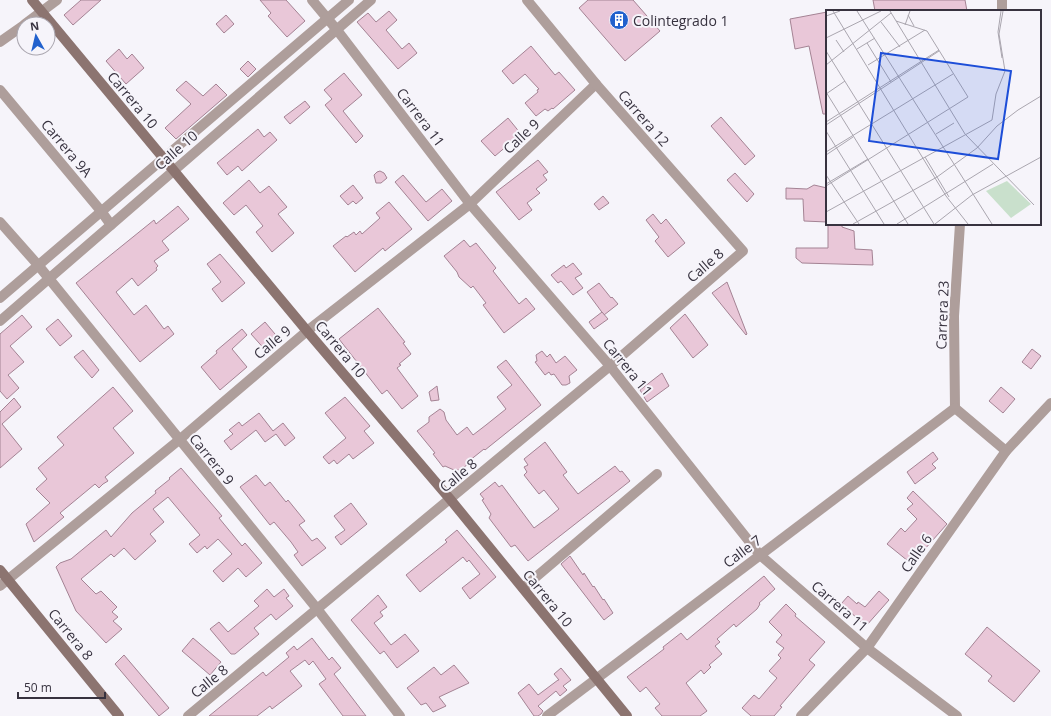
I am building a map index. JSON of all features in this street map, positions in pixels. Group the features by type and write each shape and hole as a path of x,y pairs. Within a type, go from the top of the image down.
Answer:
{"street":[{"name":"Carrera 10","path":"32,0 307,331 450,500 627,716"},
{"path":"36,16 57,0"},
{"name":"Carrera 11","path":"312,0 337,30 470,204 610,366 760,555 867,648 957,716"},
{"name":"Calle 10","path":"0,298 349,0"},
{"name":"Calle 10","path":"0,321 371,0"},
{"name":"Carrera 12","path":"527,0 596,84 743,251"},
{"path":"0,42 16,30"},
{"name":"Calle 9","path":"4,582 179,440 307,331 470,204 596,84"},
{"name":"Carrera 9A","path":"0,90 111,225"},
{"name":"Carrera 9","path":"0,222 38,265 318,610 400,716"},
{"name":"Carrera 23","path":"955,408 954,316 960,225"},
{"name":"Calle 8","path":"188,716 318,610 610,366 743,251"},
{"name":"Calle 6","path":"801,716 867,648 1006,451 1051,403"},
{"path":"955,408 1006,451"},
{"name":"Calle 7","path":"547,716 955,408"},
{"path":"523,588 657,474"},
{"name":"Carrera 8","path":"0,570 4,582 119,716"}],"building":[{"path":"81,0 101,0 73,25 64,15"},
{"path":"260,0 286,0 305,21 287,37 268,16 271,13"},
{"name":"Colintegrado 1","path":"588,0 633,0 660,31 625,61 579,8"},
{"path":"873,0 965,0 967,10 875,10"},
{"path":"389,11 397,20 386,30 402,49 409,43 417,53 398,69 357,22 368,13 376,22"},
{"path":"826,12 826,114 823,114 809,46 795,49 790,19"},
{"path":"226,15 234,24 224,33 216,24"},
{"path":"531,46 555,75 559,72 575,90 553,109 552,108 548,111 545,109 536,116 525,103 538,92 537,90 539,89 525,74 513,84 502,71"},
{"path":"119,49 127,59 132,54 144,68 126,84 106,61"},
{"path":"248,61 256,69 248,77 240,69"},
{"path":"344,73 362,95 343,111 363,136 356,143 325,105 332,99 324,90"},
{"path":"186,81 203,96 216,84 227,95 176,139 165,128 191,104 176,90"},
{"path":"305,101 310,107 290,124 284,117"},
{"path":"721,117 755,156 745,165 711,126"},
{"path":"508,118 521,134 495,156 481,141"},
{"path":"258,129 264,137 270,132 277,140 242,171 238,166 227,175 217,163"},
{"path":"538,160 548,172 543,175 547,180 536,189 540,193 527,203 532,210 519,220 496,192"},
{"path":"380,171 384,173 387,178 381,183 376,183 374,175"},
{"path":"735,173 754,194 747,202 727,180"},
{"path":"403,175 426,202 442,189 452,201 428,221 395,182"},
{"path":"249,180 260,193 269,186 287,207 278,214 294,233 272,252 256,232 263,226 246,205 234,215 223,203"},
{"path":"353,185 363,198 356,204 353,201 348,205 340,196"},
{"path":"814,185 826,188 826,222 804,221 803,199 786,199 786,188 807,189"},
{"path":"603,196 609,203 599,210 594,204"},
{"path":"389,202 412,229 385,251 383,248 355,272 333,246 354,232 356,235 360,231 362,234 380,218 376,213"},
{"path":"178,206 189,219 162,241 169,250 154,261 158,266 156,268 157,270 138,286 132,278 116,292 134,315 146,305 164,329 168,326 174,334 140,362 76,283 154,220 156,224"},
{"path":"653,214 661,224 666,219 685,243 668,257 655,241 659,237 646,220"},
{"path":"828,225 842,225 842,227 854,231 855,249 872,250 873,265 802,263 796,258 796,248 828,248"},
{"path":"464,240 470,247 476,243 496,268 493,271 519,304 526,298 535,309 504,333 483,305 486,303 473,286 471,288 459,277 457,272 444,256"},
{"path":"220,254 245,283 222,302 212,289 221,282 207,264"},
{"path":"573,263 582,274 575,278 583,288 573,295 561,281 558,283 551,275 564,265 566,268"},
{"path":"727,282 747,334 746,335 712,293"},
{"path":"599,283 618,304 604,315 587,292"},
{"path":"378,308 405,342 403,343 411,354 399,364 401,365 397,368 418,396 402,409 387,390 382,394 339,339"},
{"path":"602,312 608,319 594,329 589,322"},
{"path":"685,314 708,345 693,358 670,328"},
{"path":"22,315 32,327 10,346 24,362 8,375 19,388 7,399 0,391 0,334"},
{"path":"58,319 72,336 60,346 46,329"},
{"path":"265,322 280,340 267,352 251,334"},
{"path":"242,329 247,335 232,349 247,367 220,390 201,367 217,353 216,351"},
{"path":"1032,349 1041,356 1031,369 1022,362"},
{"path":"83,350 99,370 92,378 74,357"},
{"path":"542,351 547,357 550,354 556,363 565,356 577,370 569,376 570,383 562,385 554,374 551,375 549,372 545,375 535,362 537,361 536,355"},
{"path":"506,360 541,405 469,461 470,462 461,470 454,470 445,466 443,467 433,454 435,453 417,431 429,422 429,417 440,409 444,412 446,420 457,435 467,427 473,435 486,425 506,409 497,397 512,385 497,367"},
{"path":"662,373 669,386 647,402 640,390"},
{"path":"437,386 439,400 431,401 429,392"},
{"path":"113,387 133,411 113,428 134,453 105,477 108,481 99,488 95,484 60,513 64,517 34,542 26,524 50,503 36,489 47,479 38,468 64,445 57,437"},
{"path":"1001,387 1015,399 1003,413 989,401"},
{"path":"345,397 370,426 364,431 374,443 353,459 349,454 337,464 334,460 329,464 323,457 346,438 325,413"},
{"path":"14,398 21,407 2,424 22,449 0,468 0,412"},
{"path":"259,413 273,431 283,423 295,438 285,446 276,434 265,442 256,430 231,450 224,441 233,434 229,430 239,422 242,426"},
{"path":"545,442 567,472 563,475 578,494 615,466 620,472 622,471 630,481 528,561 515,545 511,547 489,518 491,514 480,494 495,482 499,487 502,485 534,528 559,509 544,490 539,494 524,475 527,472 524,467 528,465 524,459"},
{"path":"933,452 938,459 932,464 936,468 915,484 907,472"},
{"path":"181,468 222,516 219,518 242,546 245,543 262,563 246,577 238,568 223,582 213,571 232,554 218,539 207,549 205,546 197,553 189,544 200,535 168,497 153,509 164,522 150,534 156,541 135,560 124,548 114,557 111,554 81,579 96,594 101,591 117,607 112,612 118,617 113,621 122,629 106,643 76,611 56,567 60,563 71,559 106,530 111,537 132,513 156,493 155,491"},
{"path":"256,475 265,486 270,482 286,502 288,500 305,521 299,525 312,541 317,538 326,548 302,566 294,555 298,552 291,542 274,522 270,525 240,487"},
{"path":"913,491 947,524 924,550 921,547 908,561 887,544 901,528 905,532 917,519 907,509 913,504 907,498"},
{"path":"351,503 367,524 341,545 335,537 345,530 334,516"},
{"path":"457,530 496,577 470,599 462,588 480,574 469,560 467,562 463,557 420,592 406,575 447,542 445,540"},
{"path":"570,556 583,575 584,573 603,600 604,599 613,613 604,620 561,564"},
{"path":"764,576 775,589 759,603 760,604 757,609 736,627 734,624 717,639 720,642 715,646 722,654 709,665 711,667 704,674 701,670 686,683 707,711 700,716 662,716 655,708 660,704 646,687 640,692 627,677 664,649 663,647 681,633 687,640"},
{"path":"267,589 274,597 284,589 289,596 286,598 293,606 276,620 271,614 254,628 259,634 235,654 231,654 210,629 219,622 228,632 259,606 254,601"},
{"path":"879,591 889,600 866,626 841,604 848,596 857,604 858,602 865,607"},
{"path":"378,595 387,607 380,612 383,616 374,623 391,645 405,634 419,651 397,668 384,651 380,654 351,620"},
{"path":"786,604 796,614 795,616 825,642 809,660 815,665 780,706 782,707 774,716 751,716 742,708 754,695 759,699 777,678 769,671 781,658 778,655 784,648 776,642 782,635 769,622"},
{"path":"987,627 1040,671 1014,702 988,681 992,676 965,654"},
{"path":"193,638 221,662 210,675 182,651"},
{"path":"312,638 329,660 332,657 341,668 334,674 366,716 343,716 319,684 326,679 313,661 309,665 305,660 290,671 302,686 272,709 270,706 257,716 209,716 263,672 266,676 289,657 286,653 294,646 297,650"},
{"path":"124,655 169,708 159,716 115,664"},
{"path":"454,665 469,683 439,697 446,706 433,712 426,703 421,705 407,688 434,667 441,675"},
{"path":"561,668 571,680 563,686 567,690 560,696 556,691 538,706 543,711 541,714 534,716 518,693 529,684 538,695 559,680 554,674"}],"place":[{"name":"Colintegrado 1","path":"619,20"}]}
